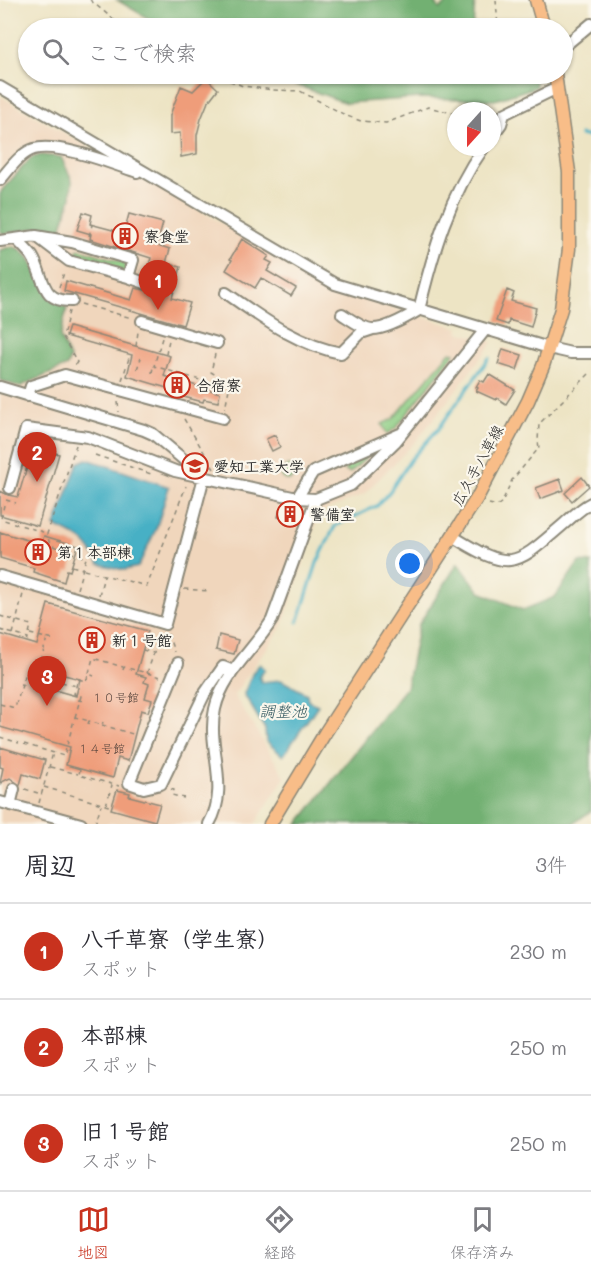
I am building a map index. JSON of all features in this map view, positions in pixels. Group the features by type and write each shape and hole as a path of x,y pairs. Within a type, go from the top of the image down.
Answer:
{"main road":[{"path":"536,0 541,18"},
{"name":"広久手八草線","path":"270,824 325,733 477,498 528,401 549,348 561,309 569,249 569,172 556,84"}],"street":[{"path":"573,39 591,24"},
{"path":"0,87 319,276 356,291 485,330 571,353 591,353"},
{"path":"501,124 504,114 557,88"},
{"path":"0,180 19,159 33,149 50,147 155,177"},
{"path":"226,293 283,332 322,350 341,353 361,333 398,321 419,310 442,228 467,172 478,156"},
{"path":"36,236 68,260 148,284"},
{"path":"0,241 36,236 85,246 133,260 128,277"},
{"path":"16,238 32,257 47,291 60,301 72,301"},
{"path":"342,314 358,324 373,329"},
{"path":"142,321 216,343"},
{"path":"9,488 26,429 99,441 175,471 297,498 316,499 351,485 403,433 485,330"},
{"path":"28,396 31,386 64,375 223,418"},
{"path":"0,387 153,434 204,477"},
{"path":"297,498 313,472 403,433"},
{"path":"0,576 165,624 204,477"},
{"path":"209,824 218,800 214,711 220,690 272,620 316,499"},
{"path":"452,537 489,558 502,561 514,560 530,554 591,502"},
{"path":"178,663 129,783 144,788 160,784 205,693 223,667 232,671"},
{"path":"5,803 20,789"},
{"path":"5,803 81,824"}],"path":[{"path":"90,0 112,18"},
{"path":"496,0 497,18"},
{"path":"238,84 273,90 300,91 361,122 386,123 428,108 447,112"},
{"path":"85,246 92,225 90,224"},
{"path":"61,286 68,260"},
{"path":"72,301 142,321 136,346"},
{"path":"64,375 72,370 77,362 63,338 68,315"},
{"path":"166,354 168,329"},
{"path":"152,373 168,329"},
{"path":"216,343 212,372 228,383 229,389 223,418"},
{"path":"118,422 120,410 117,398 121,391 130,355"},
{"path":"137,369 141,358"},
{"path":"154,366 229,389"},
{"path":"477,498 497,506 502,502 513,480 539,448 539,424 591,372"},
{"path":"176,405 218,479"},
{"path":"75,598 86,558 50,545 47,534 79,436"},
{"path":"95,455 163,478"},
{"path":"72,566 147,586 186,486"},
{"path":"6,500 16,503"},
{"path":"0,522 4,505"},
{"path":"1,519 47,534"},
{"path":"96,604 104,576"},
{"path":"13,634 26,583"},
{"path":"192,590 210,591"},
{"path":"0,616 31,626 27,642"},
{"path":"147,673 165,624"},
{"path":"165,624 178,663"},
{"path":"0,630 28,638"},
{"path":"5,636 6,632"},
{"path":"29,633 54,640"},
{"path":"36,677 47,638"},
{"path":"143,650 153,653"},
{"path":"24,744 64,756 81,696 74,694 78,679 86,681 93,658 123,669 171,680"},
{"path":"0,704 15,710 26,672 36,677 76,686"},
{"path":"89,674 94,676"},
{"path":"21,684 26,685"},
{"path":"79,700 83,701"},
{"path":"75,717 148,738"},
{"path":"0,737 19,743"},
{"path":"37,812 53,753"},
{"path":"49,767 120,786"},
{"path":"78,775 80,770"},
{"path":"41,776 46,777"},
{"path":"106,805 112,784"},
{"path":"160,784 174,790 172,795 184,798"},
{"path":"44,787 112,807"},
{"path":"20,789 42,794"},
{"path":"95,824 101,804"}],"shaded area":[{"name":"愛知工業大学","path":"0,96 220,222 328,288 459,328 458,332 493,342 418,439 364,494 322,512 316,523 283,625 234,695 285,777 255,824 0,824"}],"green space":[{"path":"117,0 433,0 440,9 451,0 475,0 474,18 148,18"},
{"path":"294,84 536,84 536,87 495,100 420,98 346,103"},
{"path":"41,155 61,157 72,180 71,197 61,230 46,226 4,234 0,231 2,190 31,158"},
{"path":"13,246 29,258 51,299 67,308 60,337 70,358 67,366 19,387 0,380 0,250"},
{"path":"77,250 126,263 125,272 75,258"},
{"path":"450,352 455,353 396,428 387,434 382,424 393,419"},
{"path":"365,454 366,458 350,473 345,471 345,464"},
{"path":"288,466 293,468 295,473 293,478 288,480 283,478 281,473 283,468"},
{"path":"579,562 591,563 591,811 572,824 298,824 406,688 419,624 458,563 480,592 523,610 555,597"}],"water":[{"path":"87,459 169,487 156,529 138,567 124,570 99,564 82,540 55,526 78,463"},
{"name":"調整池","path":"260,664 265,669 259,677 262,682 281,680 307,694 308,701 318,705 283,756 266,741 265,729 244,694 253,672"}],"building":[{"path":"200,84 213,84 218,89 208,102 201,119 197,135 197,154 181,157 180,133 170,134 170,115 181,86 193,91"},
{"path":"83,212 92,215 90,224 124,233 129,214 163,223 157,245 170,249 166,263 181,267 172,298 190,303 183,325 64,291 66,281 131,300 135,288 149,291 155,286 154,280 146,275 151,258 90,239 91,234 77,230"},
{"path":"242,239 269,256 266,260 272,263 267,271 296,288 291,296 261,278 255,288 226,270"},
{"path":"507,290 514,293 511,301 536,308 531,327 509,320 508,325 496,321"},
{"path":"69,327 170,356 164,376 220,393 218,402 204,399 203,402 176,395 177,391 127,376 132,355 66,336"},
{"path":"503,349 522,355 517,370 498,364"},
{"path":"489,374 515,390 506,404 497,398 496,400 476,391 480,380 484,382"},
{"path":"275,435 280,447 272,451 266,439"},
{"path":"33,446 59,454 38,526 0,515 0,491 18,497 27,467 24,466 26,456 29,457"},
{"path":"582,477 589,486 572,501 565,493"},
{"path":"560,479 564,490 540,499 536,488"},
{"name":"警備室","path":"289,508 301,512 298,523 278,517 280,509 288,511"},
{"name":"第１本部棟","path":"0,532 41,544 44,536 78,546 64,582 33,572 34,568 0,558"},
{"path":"48,604 148,631 136,674 146,677 144,682 149,684 145,698 152,700 148,712 141,710 128,761 118,758 113,778 66,765 70,747 0,727 0,634 37,645","holes":["45,670 80,679 76,696 40,686"]},
{"path":"219,635 238,640 234,654 216,650"},
{"path":"0,747 45,760 40,779 23,774 20,785 10,778 0,783 3,768 0,767"},
{"path":"117,790 130,793 129,796 160,804 155,821 111,809"}],"waterway":[{"path":"580,135 591,137"},
{"path":"298,622 317,563 335,526 377,506 411,459 439,428 489,358"}],"place":[{"name":"寮食堂","path":"125,236"},
{"name":"八千草寮（学生寮）","path":"158,310"},
{"name":"合宿寮","path":"177,385"},
{"name":"愛知工業大学","path":"195,466"},
{"name":"本部棟","path":"37,482"},
{"name":"警備室","path":"290,514"},
{"name":"第１本部棟","path":"38,552"},
{"name":"新１号館","path":"92,640"},
{"name":"旧１号館","path":"47,706"}]}
